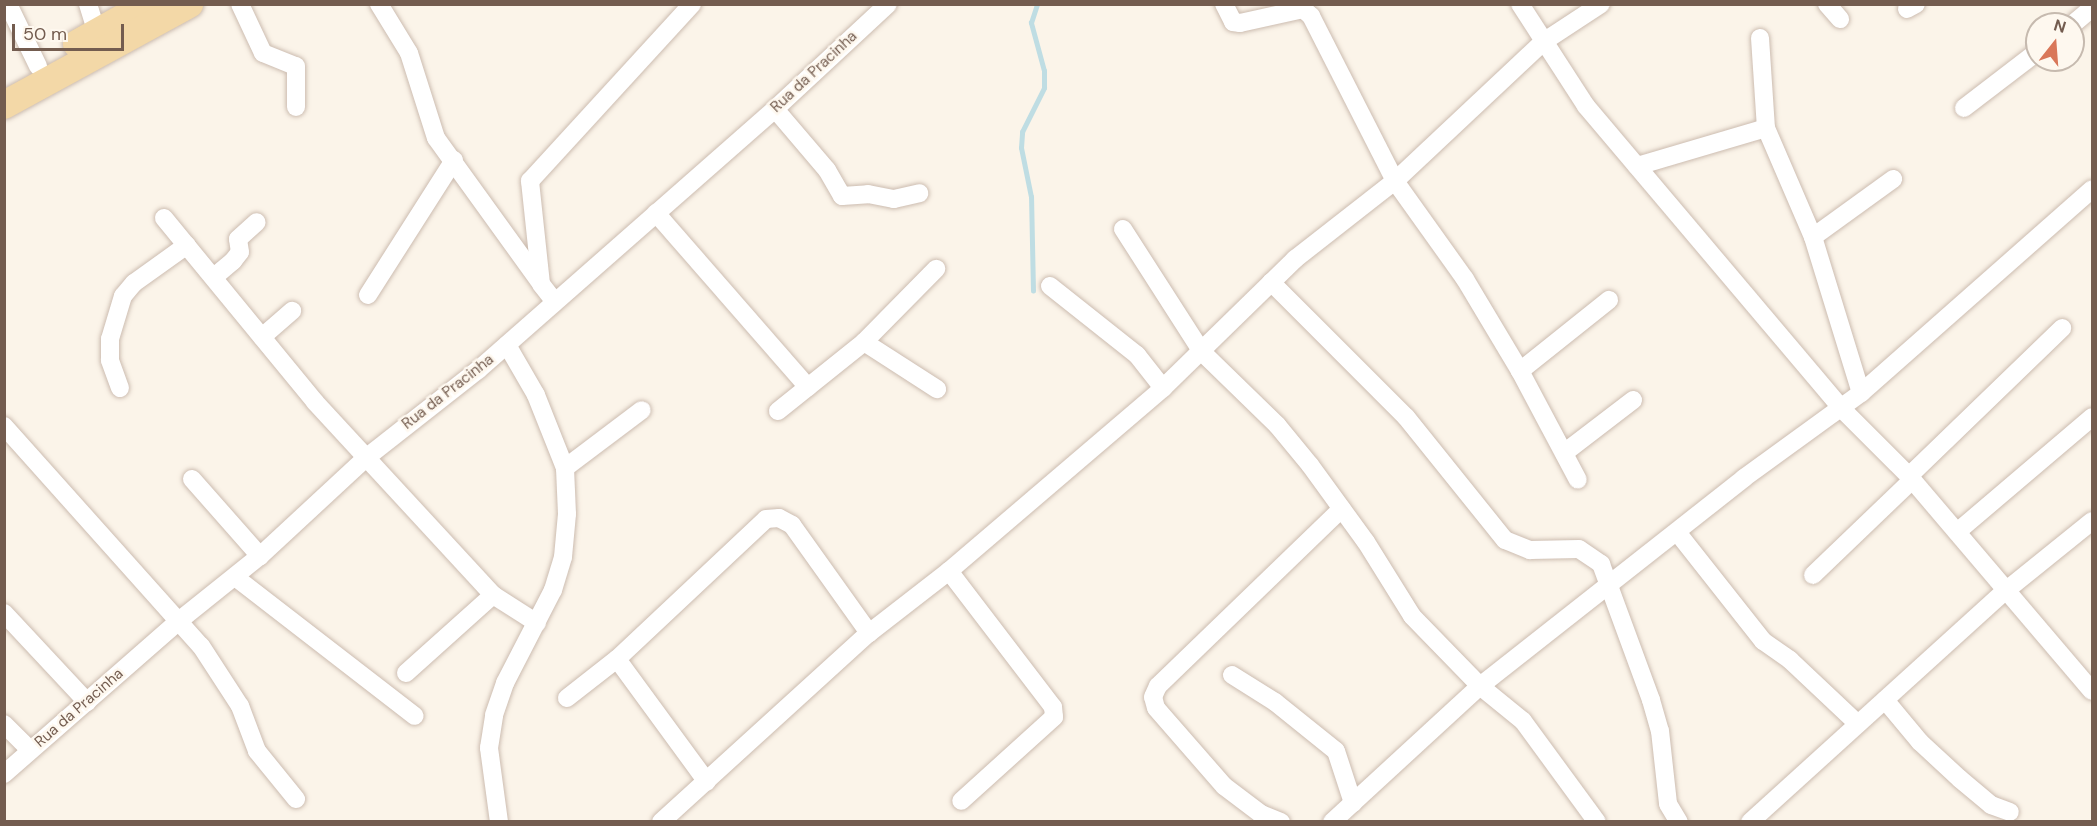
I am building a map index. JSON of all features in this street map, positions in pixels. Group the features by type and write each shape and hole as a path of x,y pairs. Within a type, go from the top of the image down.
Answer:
{"main road":[{"path":"4,85 148,4"},
{"path":"4,105 189,4"}],"street":[{"path":"8,4 38,66"},
{"path":"88,4 97,33"},
{"path":"240,4 263,53 296,66 296,107"},
{"path":"379,4 409,53 436,138 555,302"},
{"path":"541,284 529,193 534,172 644,61 692,4"},
{"name":"Rua da Pracinha","path":"4,774 180,620 260,556 367,457 507,345 775,110 888,4"},
{"path":"1224,4 1233,22 1240,23 1306,11 1395,181 1465,279 1520,371 1578,480"},
{"path":"1520,4 1586,106 1840,407 1910,478 1957,532 2004,592 2092,691"},
{"path":"662,822 869,633 949,571 1163,388 1271,282 1395,181 1544,42 1601,4"},
{"path":"1827,4 1840,19"},
{"path":"1760,38 1766,128 1813,237 1861,393"},
{"path":"1964,108 2025,61"},
{"path":"775,110 827,170 842,196 868,194 894,199 920,193"},
{"path":"1637,166 1766,128"},
{"path":"368,295 454,160"},
{"path":"1813,237 1893,179"},
{"path":"1332,822 1480,686 1677,532 1861,393 2092,189"},
{"path":"656,213 808,387"},
{"path":"164,218 262,337 367,457 493,595 537,623"},
{"path":"214,277 240,252 237,238 257,222"},
{"path":"1124,229 1202,352 1277,425 1341,509 1412,616 1480,686 1522,721 1597,822"},
{"path":"120,388 110,360 110,339 123,296 134,283 187,245"},
{"path":"778,411 864,342 936,269"},
{"path":"1271,282 1406,417 1505,540 1530,550 1580,549 1591,554 1601,564 1651,699 1660,730 1668,804 1679,822"},
{"path":"1050,286 1137,355 1163,388"},
{"path":"1520,371 1609,300"},
{"path":"262,337 292,311"},
{"path":"1814,575 2062,328"},
{"path":"864,342 937,389"},
{"path":"499,822 489,748 494,715 505,683 537,623 563,557 565,468 536,395 507,345"},
{"path":"1564,453 1633,400"},
{"path":"565,468 642,410"},
{"path":"1957,532 2092,417"},
{"path":"4,426 180,620 222,673 240,706 257,751 296,799"},
{"path":"192,479 260,556"},
{"path":"1279,821 1261,814 1224,786 1156,708 1153,697 1158,686 1341,509"},
{"path":"567,698 616,659 766,519 779,518 792,525 869,633"},
{"path":"1750,822 2004,592 2092,521"},
{"path":"1677,532 1756,633 1858,724"},
{"path":"949,571 1053,707 1054,717 961,801"},
{"path":"235,577 415,716"},
{"path":"406,673 493,595"},
{"path":"4,613 87,702"},
{"path":"616,659 707,782"},
{"path":"1232,675 1275,702 1336,751 1353,803"},
{"path":"1885,700 1920,742 1960,779 1991,805 2010,812"},
{"path":"4,724 30,750"}],"waterway":[{"path":"1033,291 1031,197 1021,148 1022,132 1044,88 1044,71 1031,23 1037,4"}]}
